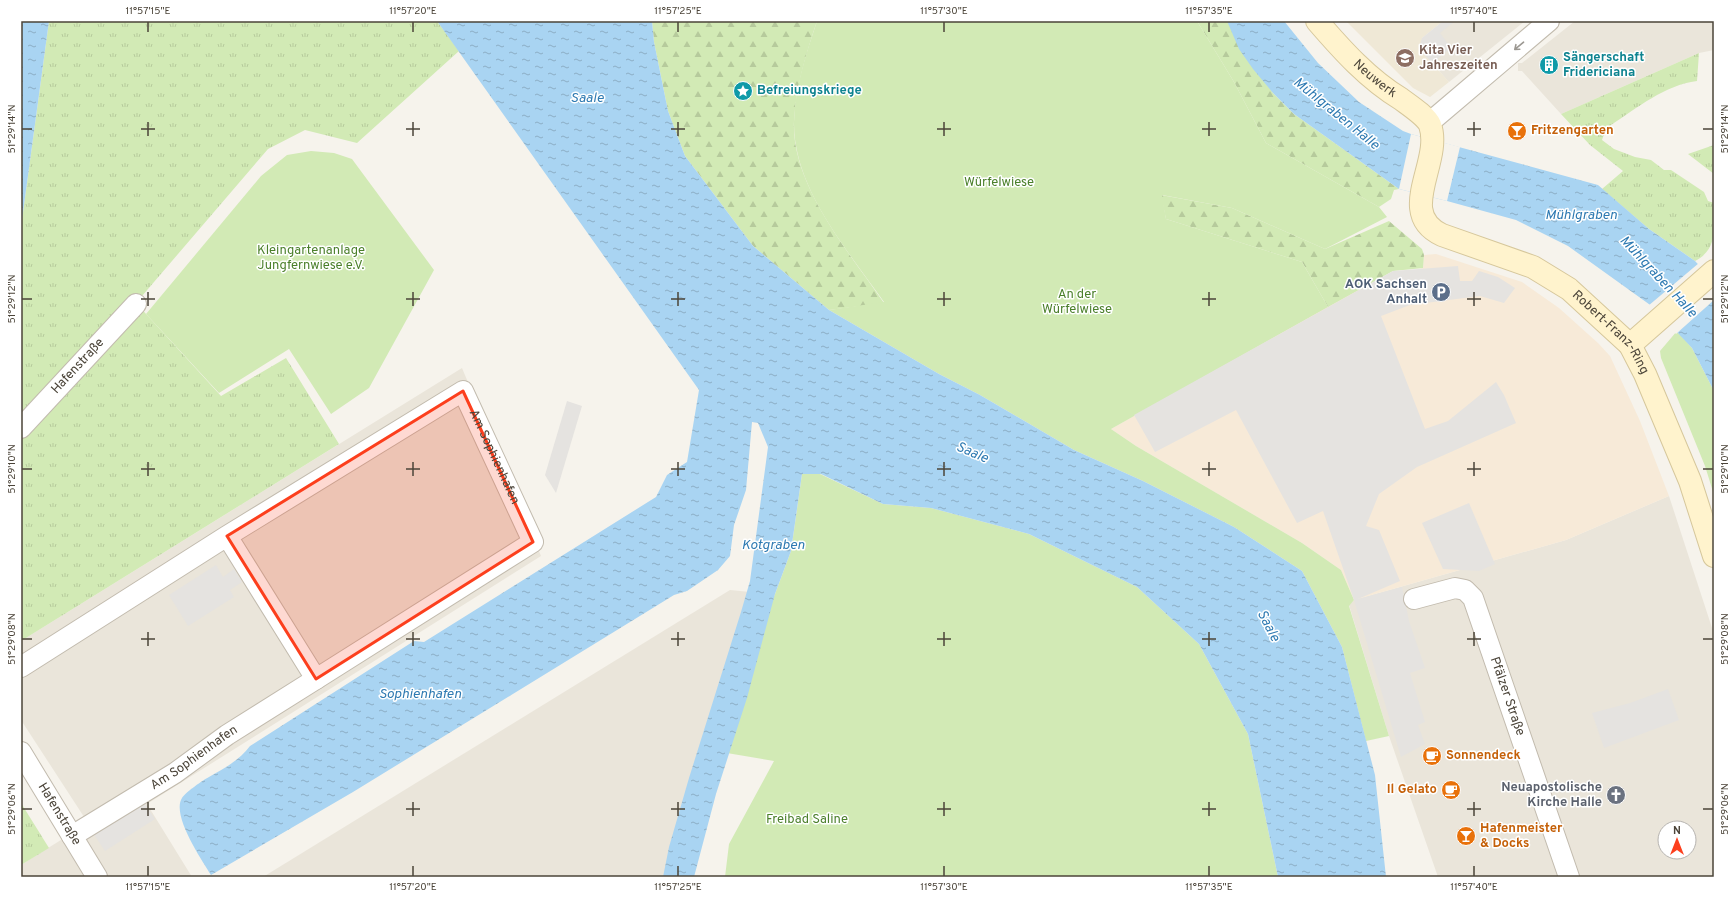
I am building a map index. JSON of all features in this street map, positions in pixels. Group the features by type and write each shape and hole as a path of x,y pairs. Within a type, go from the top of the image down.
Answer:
{"street":[{"name":"Neuwerk","path":"1317,21 1348,56 1383,88 1412,106 1431,129"},
{"path":"1431,129 1549,21"},
{"name":"Robert-Franz-Ring","path":"1431,129 1433,147 1421,197 1422,216 1426,225 1432,231 1533,266 1569,290 1630,345 1690,481 1714,556"},
{"path":"1630,345 1714,271"},
{"name":"Hafenstraße","path":"21,428 136,304"},
{"name":"Am Sophienhafen","path":"21,667 227,536 463,391 533,542 227,735 175,773 72,836"},
{"path":"227,536 316,678"},
{"name":"Pfälzer Straße","path":"1414,599 1454,588 1465,590 1473,598 1569,877"},
{"name":"Hafenstraße","path":"21,752 97,877"}],"highlighted area":[{"path":"463,391 533,542 316,679 227,536"}],"shaded area":[{"name":"Kita Vier Jahreszeiten","path":"1346,21 1443,21 1422,38 1422,52 1449,82 1430,97 1413,88"},
{"path":"1443,21 1525,21 1449,82 1422,52"},
{"path":"1443,21 1455,21 1440,33 1451,48 1432,63 1422,52 1420,45 1422,38"},
{"path":"1575,21 1714,21 1714,50 1699,53 1561,114 1522,71 1518,71 1518,63 1522,63"},
{"path":"1436,254 1522,282 1559,308 1598,343 1610,356 1640,421 1669,496 1566,540 1354,600 1341,570 1302,543 1136,446 1111,429 1366,285 1423,268 1424,255"},
{"path":"1458,266 1460,281 1472,281 1479,271 1498,277 1515,288 1504,303 1480,296 1410,305 1381,316 1425,429 1448,421 1496,382 1504,395 1516,423 1417,467 1379,494 1366,526 1379,530 1400,581 1358,599 1402,587 1409,621 1425,668 1410,673 1425,722 1418,725 1425,744 1401,757 1354,600 1323,511 1297,523 1236,410 1155,452 1134,415 1393,271"},
{"path":"462,368 541,556 147,804 192,877 21,877 21,865 88,823 21,720 21,641"},
{"path":"567,401 582,406 556,493 545,475"},
{"path":"1669,496 1714,634 1714,877 1438,877 1389,736 1349,605 1354,600 1566,540"},
{"path":"1469,503 1495,564 1479,571 1443,569 1422,523"},
{"path":"216,565 223,577 234,569 242,582 230,590 234,597 188,626 169,595"},
{"path":"730,590 760,593 675,877 263,877"},
{"path":"1668,689 1679,720 1604,748 1592,713 1630,703"},
{"path":"143,801 155,819 105,851 93,833"}],"green space":[{"path":"49,21 437,21 459,51 357,143 305,130 268,149 136,303 221,396 286,358 339,444 21,641 21,227"},
{"path":"652,21 817,21 805,58 799,83 794,121 796,145 802,169 812,193 825,217 839,240 884,303 829,310 753,246 685,156 668,111 654,42"},
{"name":"Würfelwiese","path":"817,21 1197,21 1234,82 1266,143 1379,207 1387,217 1325,249 1232,208 1162,195 1166,219 1302,262 1328,307 1111,429 1136,446 1302,543 1341,570 1354,600 1349,606 1389,736 1366,741 1342,647 1302,571 1234,527 1143,481 1074,450 829,310 884,302 825,218 803,171 796,147 794,122 796,96 805,58"},
{"path":"1197,21 1227,21 1273,93 1294,114 1399,189 1394,190 1391,199 1379,207 1266,143 1234,82"},
{"path":"1699,53 1697,81 1674,87 1652,98 1611,125 1605,131 1602,140 1614,149 1635,157 1651,160 1664,170 1671,170 1704,192 1708,201 1714,203 1714,236 1712,243 1703,256 1695,261 1649,229 1602,189 1623,171 1590,145 1561,114"},
{"path":"1714,145 1714,174 1688,154"},
{"name":"Kleingartenanlage Jungfernwiese e.V.","path":"311,151 334,153 352,159 434,270 369,388 331,414 289,349 219,393 146,314 261,176 287,155"},
{"path":"1161,195 1232,208 1325,249 1389,221 1422,249 1424,255 1423,268 1393,271 1328,307 1302,262 1166,219"},
{"path":"1677,331 1692,348 1714,391 1714,495 1705,466 1661,358 1660,351"},
{"name":"Freibad Saline","path":"802,474 820,474 883,504 931,508 1029,534 1137,587 1199,644 1248,734 1278,877 725,877 729,844 774,761 709,750 775,594 791,551"},
{"path":"21,803 49,848 21,865"}],"water":[{"path":"21,21 49,21 21,227"},
{"name":"Saale","path":"437,21 652,21 654,42 668,111 685,156 753,246 829,310 1074,450 1143,481 1234,527 1302,571 1342,647 1375,775 1386,877 1278,877 1248,734 1199,644 1137,587 1029,534 931,508 883,504 821,474 802,474 791,551 775,594 747,698 716,794 694,877 663,877 669,847 689,778 750,581 768,447 758,423 752,422 746,490 734,525 730,556 718,570 687,591 674,595 353,792 211,875 189,837 181,815 180,806 182,798 195,786 236,760 250,746 414,641 424,642 656,497 667,475 687,462 699,390"},
{"path":"1227,21 1284,21 1318,63 1359,102 1403,131 1598,185 1649,229 1695,261 1714,281 1714,391 1692,348 1653,307 1568,246 1516,220 1399,189 1294,114 1273,93 1253,69 1239,49"}],"pier":[{"path":"1411,134 1460,147 1447,201 1399,189"},
{"path":"1699,263 1714,278 1714,300 1676,334 1648,306"}],"place":[{"name":"Kita Vier Jahreszeiten","path":"1405,58"},
{"name":"Sängerschaft Fridericiana","path":"1549,65"},
{"name":"Befreiungskriege","path":"743,91"},
{"name":"Fritzengarten","path":"1517,131"},
{"name":"AOK Sachsen Anhalt","path":"1441,292"},
{"name":"Sonnendeck","path":"1432,756"},
{"name":"Il Gelato","path":"1451,790"},
{"name":"Neuapostolische Kirche Halle","path":"1616,795"},
{"name":"Hafenmeister & Docks","path":"1466,836"}],"water label":[{"name":"Mühlgraben Halle","path":"1336,114"},
{"name":"Mühlgraben","path":"1581,215"},
{"name":"Mühlgraben Halle","path":"1658,277"},
{"name":"Kotgraben","path":"773,545"},
{"name":"Sophienhafen","path":"420,694"}],"park label":[{"name":"An der Würfelwiese","path":"1077,302"}]}
